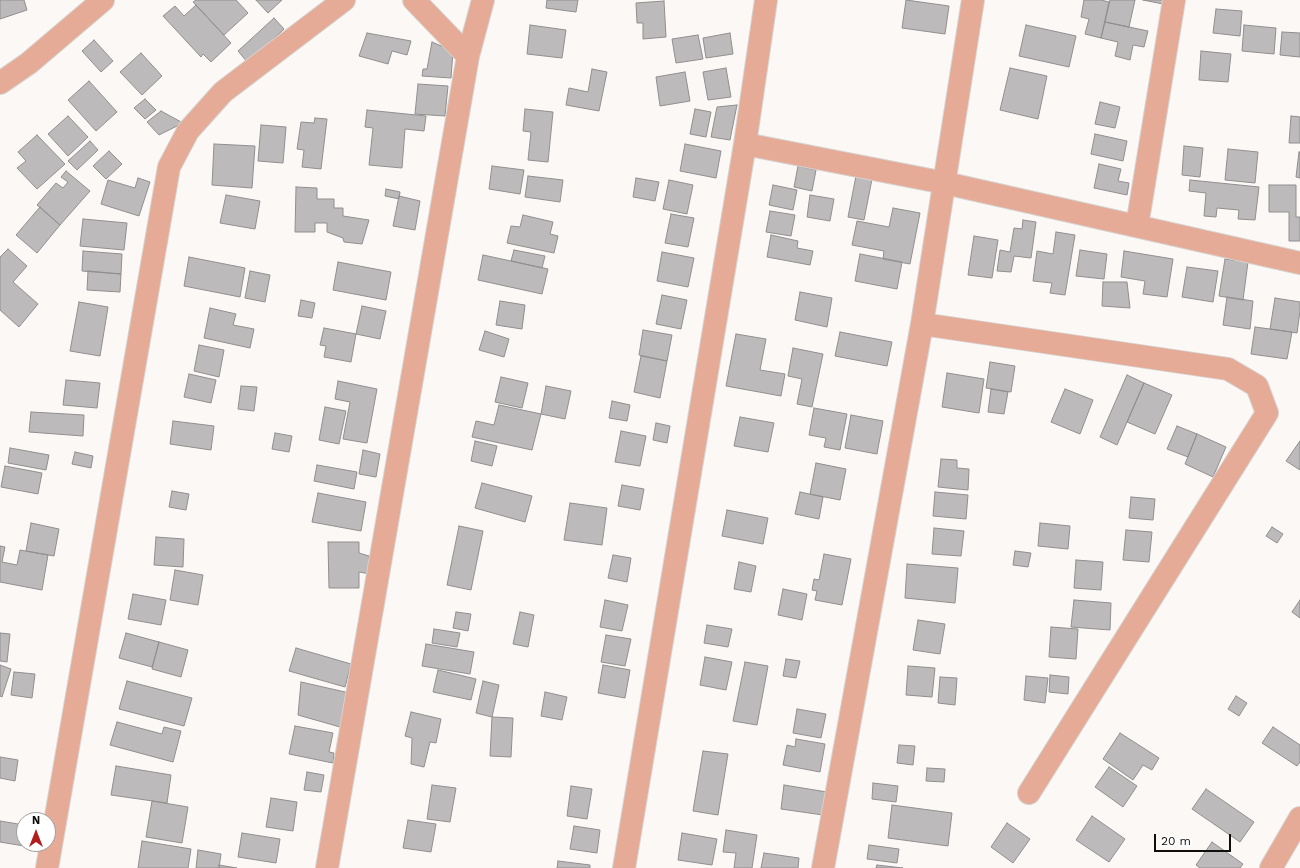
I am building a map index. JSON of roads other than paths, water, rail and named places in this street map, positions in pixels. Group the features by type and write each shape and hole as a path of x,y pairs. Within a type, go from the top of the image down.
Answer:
{"street":[{"path":"0,83 29,63 102,0"},
{"path":"47,868 169,167 188,132 223,92 344,0"},
{"path":"414,0 468,56"},
{"path":"326,868 468,56 482,0"},
{"path":"624,868 745,144 766,0"},
{"path":"823,868 922,324 973,0"},
{"path":"1137,226 1174,0"},
{"path":"745,144 945,183 1300,263"},
{"path":"922,324 1228,369 1257,386 1267,413 1029,793"},
{"path":"1271,868 1300,818"}]}
